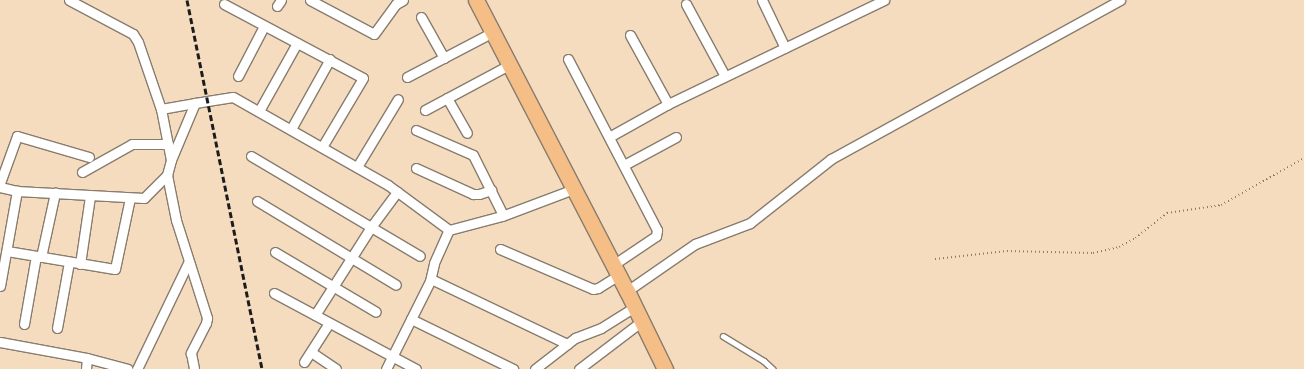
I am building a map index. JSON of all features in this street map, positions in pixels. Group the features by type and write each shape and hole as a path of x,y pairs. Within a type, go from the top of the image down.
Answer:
{"main road":[{"path":"476,0 627,291 642,321 662,368"}],"street":[{"path":"69,0 133,34 138,42 161,109 171,160"},
{"path":"310,0 374,34 396,1"},
{"path":"762,0 785,48"},
{"path":"609,137 668,104 884,0"},
{"path":"627,291 695,244 750,223 831,158 1120,0"},
{"path":"224,4 330,59 363,78 322,147"},
{"path":"686,4 725,76"},
{"path":"421,17 444,58"},
{"path":"238,76 264,26"},
{"path":"408,77 493,32"},
{"path":"630,35 668,104"},
{"path":"259,111 297,43"},
{"path":"291,129 330,59"},
{"path":"500,249 593,289 598,288 616,270 656,236 657,230 568,59"},
{"path":"425,110 510,65"},
{"path":"161,109 233,97 357,167 396,192 449,230"},
{"path":"447,98 467,133"},
{"path":"357,167 398,99"},
{"path":"194,369 191,353 207,321 176,220 167,175 171,160 195,103"},
{"path":"416,130 473,155 503,215"},
{"path":"0,183 17,136 89,157"},
{"path":"624,165 676,137"},
{"path":"82,172 132,144 168,144"},
{"path":"251,156 420,256"},
{"path":"416,168 473,194 479,194 491,190"},
{"path":"0,187 17,190 140,199 147,197 167,175"},
{"path":"449,230 503,215 574,189"},
{"path":"0,286 17,190"},
{"path":"315,316 371,227 396,192"},
{"path":"24,324 54,193"},
{"path":"80,264 90,196"},
{"path":"7,250 39,257 115,269 117,266 130,198"},
{"path":"257,201 396,285"},
{"path":"386,369 431,279 434,263 449,230"},
{"path":"275,252 376,312"},
{"path":"57,328 69,262"},
{"path":"137,369 188,263"},
{"path":"431,279 567,344"},
{"path":"274,293 416,369"},
{"path":"535,369 575,338 601,328 635,307"},
{"path":"411,319 513,369"},
{"path":"579,369 642,321"},
{"path":"304,362 329,323"},
{"path":"0,342 88,358 128,369"},
{"path":"311,352 336,369"},
{"path":"86,369 88,358"}],"lane":[{"path":"723,336 764,361 773,369"}],"path":[{"path":"935,259 1007,251 1093,253 1119,247 1135,238 1168,213 1221,205 1304,158"}],"railway":[{"path":"187,0 262,369"}]}
